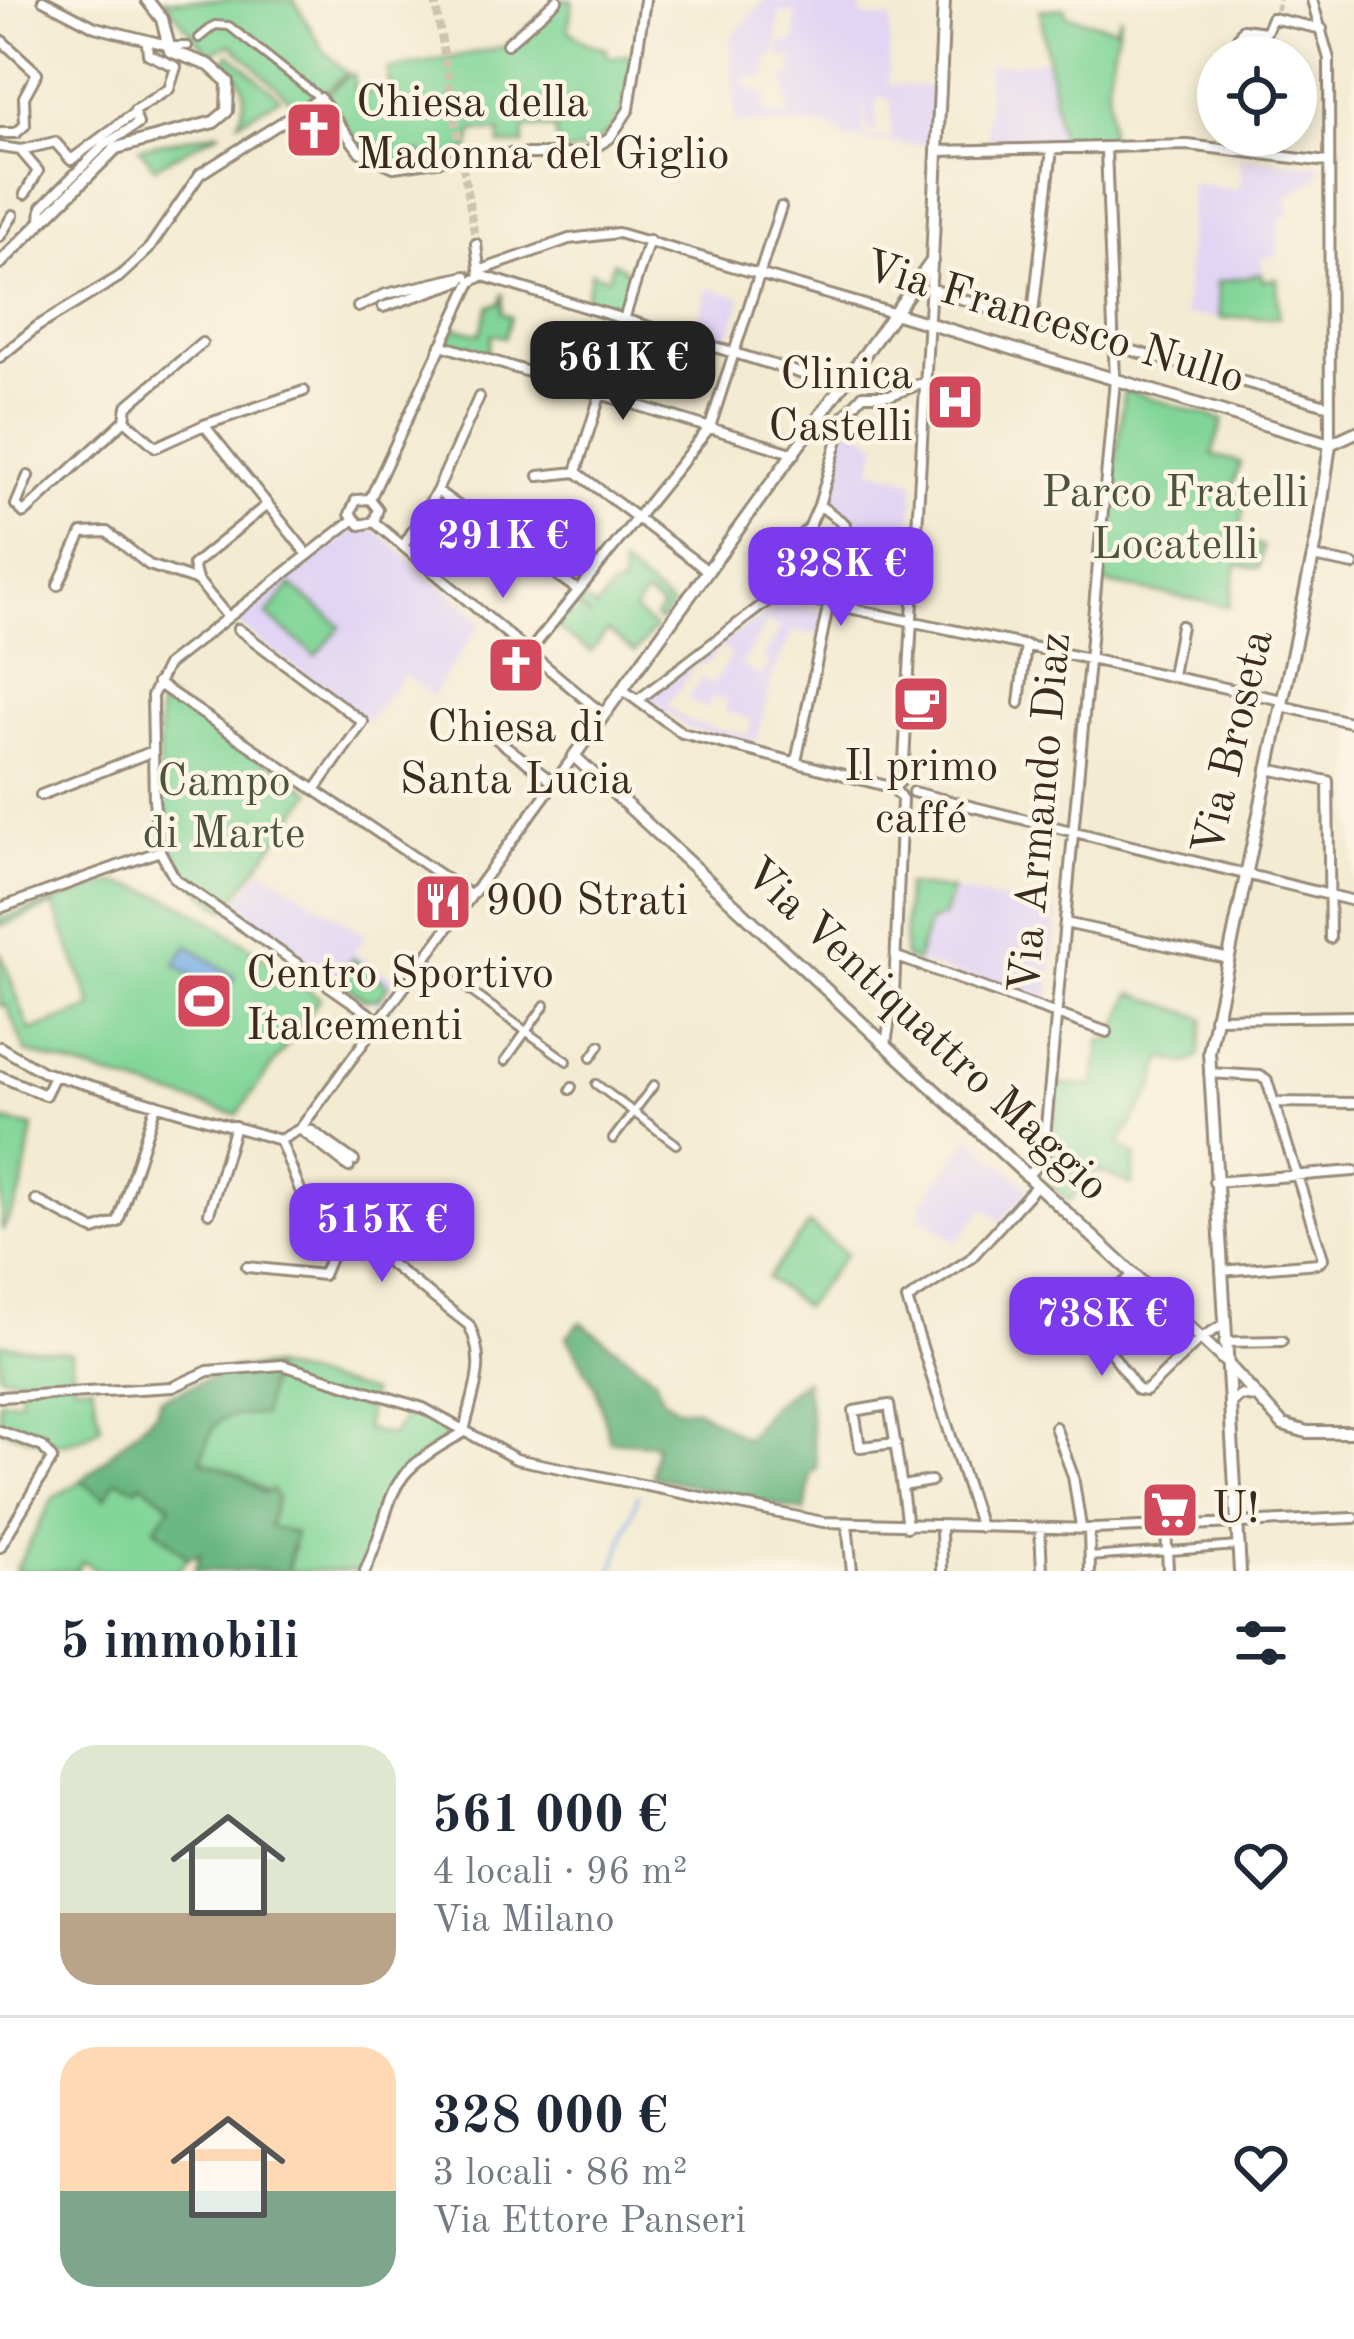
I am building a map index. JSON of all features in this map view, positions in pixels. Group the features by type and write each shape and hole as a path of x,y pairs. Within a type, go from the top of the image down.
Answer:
{"street":[{"path":"43,0 146,44 188,46"},
{"path":"0,263 122,144 222,118 231,96 228,82 209,65 172,53 162,19 147,0"},
{"path":"507,44 557,0"},
{"path":"199,38 215,25 230,26 316,94 360,152 394,167 485,154 584,154 610,138 629,109 645,0"},
{"path":"894,788 903,779 914,621 944,0"},
{"name":"Via Broseta","path":"1240,1571 1208,1073 1225,958 1313,556 1330,443 1329,59 1312,0"},
{"path":"1239,36 1243,28 1266,32 1272,18 1279,17 1323,31"},
{"path":"0,39 38,74 22,106 25,125 16,134 0,133"},
{"path":"0,146 21,150 55,142 71,160 170,89 176,67 148,54 146,44"},
{"path":"0,357 38,326 119,277 148,250 200,174 316,94"},
{"path":"41,220 42,207 104,146 138,124 135,112"},
{"path":"937,151 1188,145 1328,162"},
{"name":"Via Armando Diaz","path":"1033,1180 1043,1159 1115,380 1106,148"},
{"path":"1032,322 1052,149"},
{"path":"21,150 38,171 25,194"},
{"path":"529,652 710,428 781,207"},
{"path":"0,236 13,215"},
{"name":"Via Francesco Nullo","path":"473,275 568,239 608,232 649,240 1330,443"},
{"path":"576,472 649,240"},
{"path":"370,499 473,275 476,244"},
{"path":"0,1047 22,1063 55,1075 280,1140 299,1129 796,454 932,261"},
{"path":"383,308 473,275"},
{"path":"358,307 386,294 473,275 843,386"},
{"path":"930,288 1032,322 1330,406"},
{"path":"28,476 17,495 16,505 24,514 125,420 127,406 202,343"},
{"path":"441,345 796,454"},
{"path":"638,700 778,592 793,542 809,528 819,505 845,416 856,401 862,395 892,395 925,382"},
{"path":"125,420 156,447 304,391"},
{"path":"404,545 437,490 479,397"},
{"path":"205,425 308,556"},
{"path":"1330,443 1354,434"},
{"path":"539,476 576,472 709,572"},
{"path":"437,490 578,590"},
{"path":"353,520 353,503 370,499"},
{"path":"353,520 364,526 374,521 378,509 370,499"},
{"path":"796,762 845,524 819,505"},
{"path":"228,617 197,580 193,565 263,508"},
{"path":"353,520 166,665 152,697 153,751 160,851 184,890 378,1020"},
{"path":"374,521 604,716"},
{"path":"58,585 87,529 106,532 149,565 197,580"},
{"path":"1313,556 1354,566"},
{"path":"778,592 1172,675 1354,723"},
{"path":"1172,675 1181,626"},
{"path":"238,628 363,722 315,790"},
{"path":"1019,703 1026,645"},
{"path":"157,682 470,895"},
{"path":"623,690 682,733 894,788 902,799 896,974 886,1044"},
{"path":"494,737 554,783"},
{"path":"41,795 153,751"},
{"name":"Via Ventiquattro Maggio","path":"574,756 1201,1338 1255,1397 1293,1429 1354,1432"},
{"path":"1265,769 1328,781 1330,938"},
{"path":"903,779 913,792 1354,902"},
{"path":"902,799 913,792"},
{"path":"0,908 160,851"},
{"path":"1066,923 1225,958"},
{"path":"897,957 1107,1032"},
{"path":"425,958 443,972"},
{"path":"896,974 921,968"},
{"path":"458,982 567,1060"},
{"path":"506,1060 545,1005"},
{"path":"1214,1018 1354,1016"},
{"path":"591,1058 600,1045"},
{"path":"1208,1073 1262,1077 1323,1258 1318,1263 1220,1272"},
{"path":"0,1076 45,1095 55,1075"},
{"path":"596,1084 676,1144"},
{"path":"614,1139 654,1084"},
{"path":"1274,1102 1354,1103"},
{"path":"36,1200 94,1230 118,1222 156,1104"},
{"path":"209,1213 235,1126"},
{"path":"299,1129 352,1164"},
{"path":"280,1140 302,1196 469,1325 481,1359 464,1432 405,1471 390,1491 365,1571"},
{"path":"1213,1182 1354,1171"},
{"path":"980,1527 907,1300 970,1258 1033,1180"},
{"path":"247,1267 322,1275 343,1227"},
{"path":"1133,1274 1087,1319 1138,1390 1147,1391 1201,1338 1223,1325"},
{"path":"1224,1342 1282,1341"},
{"path":"0,1397 173,1387 208,1371 282,1365 424,1408 499,1452 544,1467 847,1524 1085,1528 1354,1518"},
{"path":"1228,1406 1240,1395 1255,1397"},
{"path":"896,1443 860,1447 854,1411 890,1405 896,1443 902,1486 907,1527"},
{"path":"1055,1426 1073,1476 1090,1571"},
{"path":"0,1431 43,1447 52,1459 0,1547"},
{"path":"902,1486 932,1481"},
{"path":"847,1524 852,1571"},
{"path":"1166,1525 1168,1571"},
{"path":"1040,1528 1042,1571"},
{"path":"941,1529 942,1571"},
{"path":"1089,1557 1238,1546"}],"shaded area":[{"path":"765,0 860,0 861,17 891,19 888,84 933,87 932,146 846,139 830,126 735,123 731,37","holes":["780,12 796,14 794,42 780,42 779,57 794,59 793,76 785,76 790,115 765,114 766,93 745,87 747,77 766,77 767,57 775,57","862,96 869,132 876,132 877,98 891,98 891,139 864,137"]},
{"path":"1046,60 1061,146 987,140 987,66"},
{"path":"1240,157 1320,166 1319,176 1285,198 1292,213 1280,219 1278,255 1261,259 1264,273 1217,282 1220,318 1185,315 1191,183 1236,190 1241,185"},
{"path":"708,288 742,298 730,333 721,337 695,329"},
{"path":"848,422 878,444 871,469 914,480 910,570 871,530 822,505"},
{"path":"375,530 482,621 432,696 404,675 367,722 234,621 352,531"},
{"path":"781,602 826,611 821,635 793,631 772,678 757,739 748,742 688,728 647,697","holes":["767,621 780,629 763,659 769,663 761,677 741,666","721,646 731,655 713,685 702,678 687,699 707,709 711,697 727,700 725,711 751,719 749,735 694,724 667,706 695,665 710,662"]},
{"path":"262,868 366,935 354,953 396,980 377,1005 228,912"},
{"path":"952,890 1057,912 1049,995 1044,1000 916,962 929,922 943,917"},
{"path":"971,1136 1029,1189 1001,1221 985,1208 956,1242 921,1216 919,1207"}],"green space":[{"path":"164,0 294,0 324,51 347,73 303,112 231,44 209,54"},
{"path":"559,0 573,0 568,29 586,43 605,48 608,57 632,55 628,91 616,122 593,144 577,151 557,154 555,128 524,129 523,145 500,145 500,132 473,131 469,151 425,161 422,153 405,155 405,163 390,160 367,149 326,97 348,75 353,74 355,93 390,89 388,70 507,46"},
{"path":"1065,8 1066,15 1115,28 1121,15 1108,77 1110,145 1061,146 1040,10"},
{"path":"229,53 280,98 239,121 244,88 224,63"},
{"path":"221,131 155,167 139,148"},
{"path":"613,262 631,273 619,312 585,300 591,272 608,278"},
{"path":"1261,274 1263,281 1277,278 1279,317 1220,318 1217,282"},
{"path":"503,293 502,313 511,317 505,337 492,334 487,356 445,343 454,327 480,334 489,306 500,303"},
{"path":"609,324 614,325 595,386 557,373 562,349 586,358 590,346 584,339 590,331 603,334"},
{"name":"Parco Fratelli Locatelli","path":"1124,390 1223,420 1212,455 1240,462 1233,487 1247,491 1238,540 1263,546 1259,568 1237,565 1229,606 1103,583"},
{"path":"621,565 672,606 661,622 655,618 662,607 645,595 634,612 655,628 635,652 607,631 591,652 557,628 576,605 591,618 576,600 580,596 596,609 611,589 622,585"},
{"path":"291,585 341,626 316,656 267,615"},
{"name":"Campo di Marte","path":"163,697 312,792 226,910 182,868 163,822 159,709"},
{"name":"Centro Sportivo Italcementi","path":"111,883 139,888 194,911 320,998 237,1115 26,1052 6,1004 0,1006 0,951 30,1031 93,1008 54,905 0,926 0,919"},
{"path":"906,885 952,890 943,917 929,922 916,962 904,957"},
{"path":"352,958 389,985 380,998 366,1000 337,980"},
{"path":"1132,993 1204,1018 1199,1057 1186,1064 1163,1058 1153,1090 1118,1145 1136,1155 1132,1185 1097,1170 1069,1201 1052,1187 1049,1176 1058,1085 1093,1086 1101,1039 1111,1041"},
{"path":"0,1120 33,1127 22,1191 2,1231"},
{"path":"809,1224 846,1254 804,1307 767,1278"},
{"path":"581,1322 655,1378 662,1398 676,1408 696,1409 746,1439 772,1405 805,1380 817,1469 811,1474 805,1512 652,1476 656,1444 610,1441 596,1389 567,1336"},
{"path":"0,1344 71,1352 74,1385 92,1384 101,1426 64,1443 0,1428 0,1400 20,1400 22,1378 0,1375"},
{"path":"271,1367 371,1393 365,1429 391,1436 410,1409 448,1431 446,1439 408,1469 388,1495 360,1571 287,1571 294,1547 269,1526 277,1498 240,1475 201,1461 214,1423"},
{"path":"271,1367 263,1415 220,1421 201,1460 240,1475 264,1493 272,1490 277,1497 269,1526 295,1533 286,1571 194,1571 200,1554 188,1558 155,1527 171,1505 142,1483 135,1488 117,1480 105,1498 81,1481 156,1412 160,1399 234,1368"},
{"path":"117,1480 142,1483 171,1506 155,1528 188,1558 178,1571 98,1571 83,1561 76,1571 15,1571 53,1498 81,1481 104,1497"}],"water":[{"path":"188,945 235,977 222,996 175,964"}],"waterway":[{"path":"613,1571 638,1495"}],"tunnel":[{"path":"435,0 476,244"},
{"path":"1277,10 1279,0"}],"place":[{"name":"Chiesa della Madonna del Giglio","path":"314,130"},
{"name":"Clinica Castelli","path":"955,402"},
{"name":"Chiesa di Santa Lucia","path":"516,665"},
{"name":"Il primo caffé","path":"921,704"},
{"name":"900 Strati","path":"443,902"},
{"name":"Centro Sportivo Italcementi","path":"204,1001"},
{"name":"U!","path":"1170,1510"}]}
